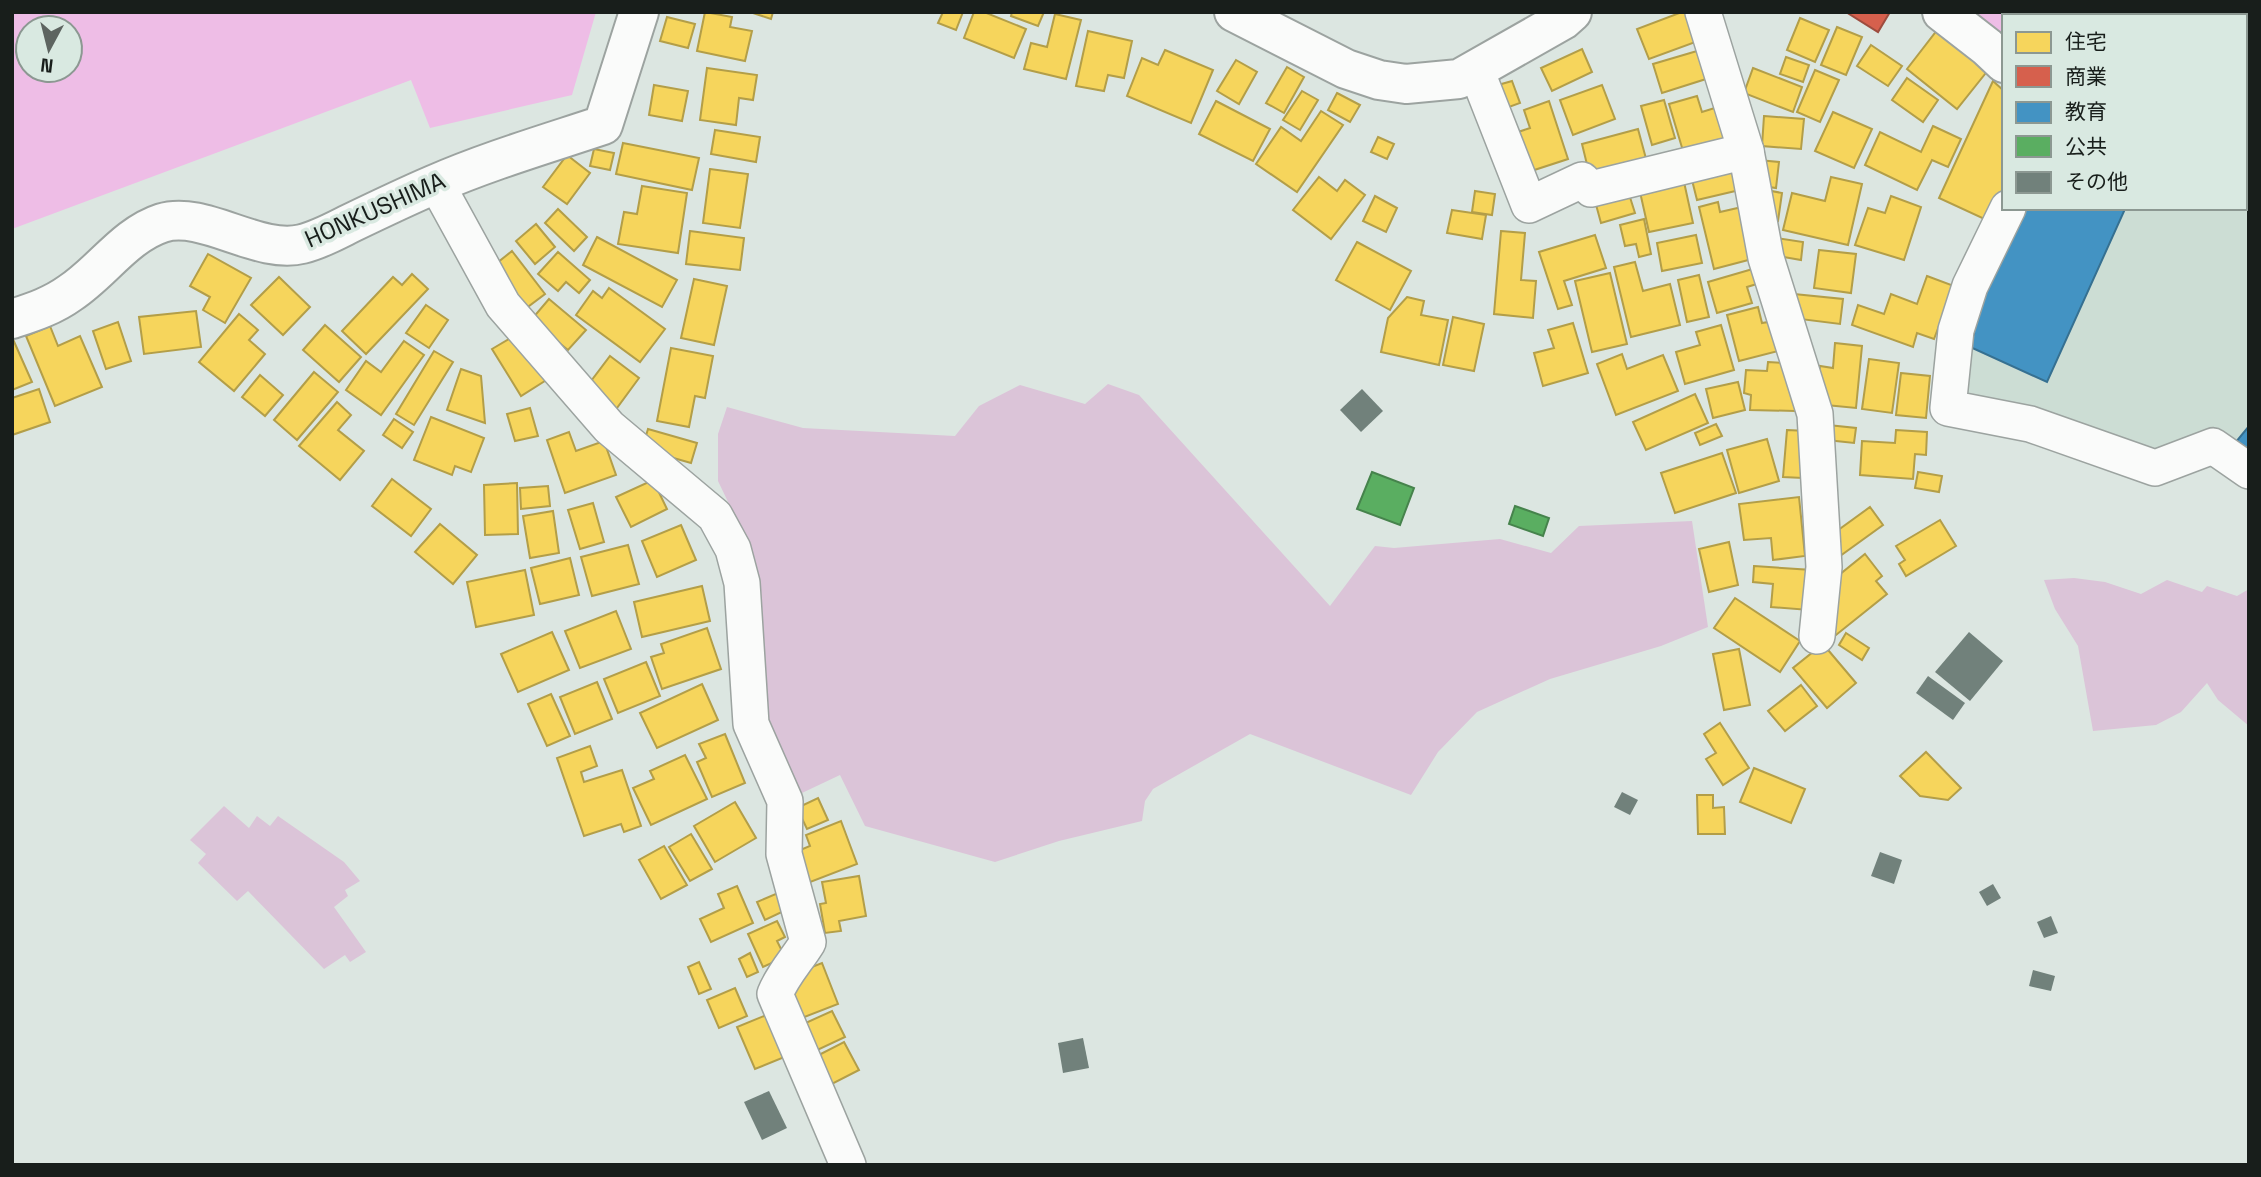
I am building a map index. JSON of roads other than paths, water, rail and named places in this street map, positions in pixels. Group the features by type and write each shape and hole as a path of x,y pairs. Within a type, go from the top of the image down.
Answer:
{"main road":[{"name":"HONKUSHIMA","path":"12,319 51,306 72,292 134,238 166,222 184,220 269,243 285,246 300,244 317,239 485,163 603,125 639,12"},
{"path":"1234,12 1346,69 1379,80 1406,84 1459,79 1563,20 1572,12"},
{"path":"1942,12 2002,62"}],"street":[{"path":"1703,12 1746,151 1766,257 1815,414 1824,567 1817,636"},
{"path":"1476,71 1529,205 1583,180 1591,189 1746,151"},
{"path":"436,183 503,305 609,427 715,516 733,549 742,583 751,724 785,801 785,854 808,942 796,962 783,974 775,994 848,1165"},
{"path":"2007,210 1970,286 1956,330 1948,408 2030,424 2155,468 2213,446 2249,471"}]}
